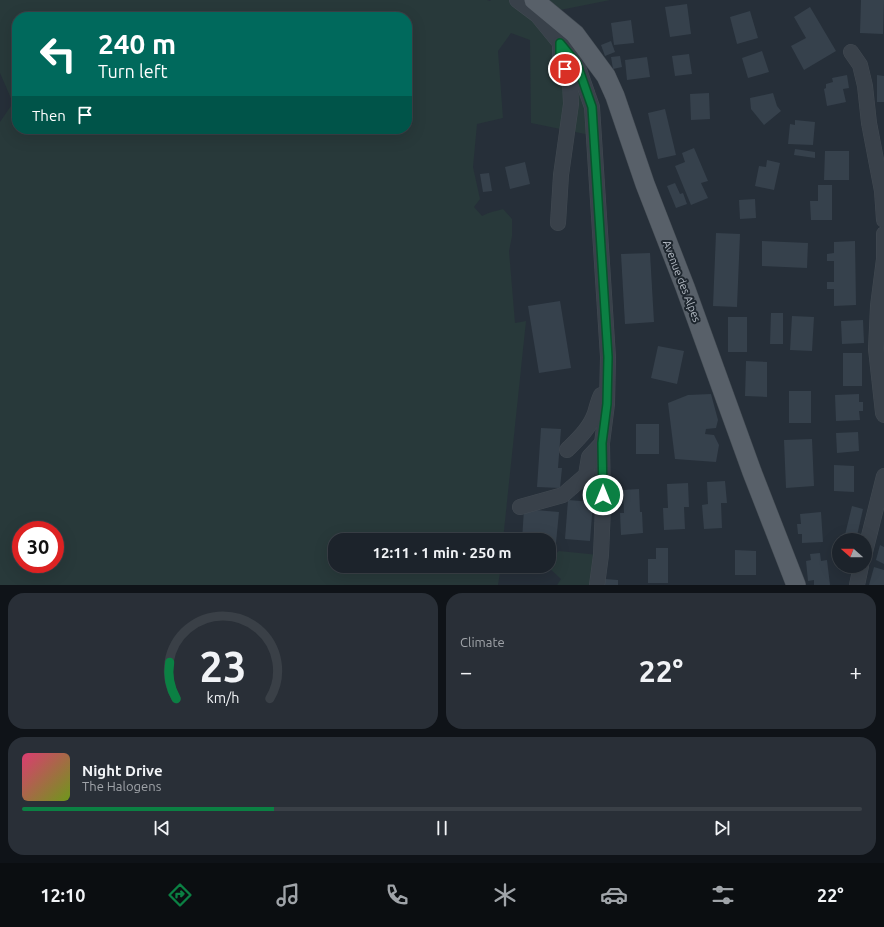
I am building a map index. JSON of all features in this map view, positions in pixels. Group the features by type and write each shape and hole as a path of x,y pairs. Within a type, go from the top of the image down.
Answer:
{"main road":[{"name":"Avenue des Alpes","path":"534,0 575,34 606,76 615,96 645,184 687,293 752,472 796,585"}],"street":[{"path":"517,0 536,15 577,64 592,107 608,357 602,443 603,507 601,555 597,585"},
{"path":"558,223 561,175 571,104 570,82 560,56 560,43"},
{"path":"851,52 860,65 865,86 869,123 882,191 884,220"},
{"path":"884,234 884,258 878,306 876,349 884,415"},
{"path":"567,450 579,439 588,427 595,414 600,396 607,384"},
{"path":"520,507 563,495 586,475 589,457 602,443"},
{"path":"870,533 883,487"},
{"path":"857,585 860,573"}],"shaded area":[{"path":"0,0 610,0 535,15 581,64 590,135 531,123 530,40 511,33 498,51 503,118 477,124 473,167 480,199 474,207 482,216 503,209 512,219 512,236 509,251 515,323 526,321 504,533 328,533 328,573 500,573 498,585 0,585 0,122 12,104 12,134 412,134 412,12 12,12 12,101 0,73"},
{"path":"559,551 599,555 596,585 557,585 561,579 555,573 556,573 556,553"}],"building":[{"path":"861,0 884,0 883,34 860,33"},
{"path":"687,4 691,34 670,37 665,7"},
{"path":"810,7 836,51 804,70 791,46 806,38 794,17"},
{"path":"750,11 758,38 737,44 730,17"},
{"path":"631,20 634,43 614,45 611,23"},
{"path":"611,41 615,52 605,56 601,45"},
{"path":"762,51 769,72 748,78 742,58"},
{"path":"689,54 692,74 675,76 672,56"},
{"path":"620,56 622,67 613,69 611,57"},
{"path":"647,57 650,77 627,80 625,60"},
{"path":"847,75 849,88 843,89 846,102 827,106 824,89 826,88 826,84 833,82 832,78"},
{"path":"877,75 884,76 884,102 877,102"},
{"path":"709,93 710,119 691,120 690,94"},
{"path":"773,93 777,106 781,111 764,125 751,109 750,98"},
{"path":"665,109 676,155 658,159 648,113"},
{"path":"795,120 815,122 813,145 788,144 790,124 795,125"},
{"path":"694,148 708,181 701,183 708,198 691,205 675,166 685,162 682,153"},
{"path":"795,149 815,152 815,158 794,155"},
{"path":"825,151 849,151 849,180 824,180"},
{"path":"767,160 780,163 774,190 755,186 759,166 766,167"},
{"path":"525,162 530,184 510,189 505,167"},
{"path":"489,173 492,191 483,192 480,174"},
{"path":"675,183 680,194 683,193 687,204 676,208 667,186"},
{"path":"818,185 832,185 832,220 811,220 810,201 818,201"},
{"path":"755,199 756,218 740,219 739,200"},
{"path":"716,233 740,234 737,307 713,306"},
{"path":"762,241 808,243 807,268 762,266"},
{"path":"855,241 856,305 834,306 834,289 827,289 827,282 834,282 834,261 827,261 827,254 834,253 834,242"},
{"path":"650,253 654,322 625,324 621,254"},
{"path":"560,301 571,368 539,373 528,306"},
{"path":"771,313 783,313 783,344 770,344"},
{"path":"792,316 814,317 812,351 790,350"},
{"path":"728,317 747,317 747,352 728,352"},
{"path":"863,320 864,343 842,344 841,321"},
{"path":"658,346 684,351 677,384 651,378"},
{"path":"843,353 862,353 862,386 843,386"},
{"path":"746,361 767,362 767,397 745,396"},
{"path":"789,391 811,391 811,423 789,423"},
{"path":"711,394 718,420 716,428 706,429 705,434 714,435 719,445 716,462 675,459 668,403 688,395"},
{"path":"859,394 859,402 863,402 863,411 859,411 860,420 836,421 835,395"},
{"path":"636,424 659,424 659,454 636,454"},
{"path":"541,428 561,429 558,468 562,468 560,488 537,487"},
{"path":"858,432 859,451 837,453 836,433"},
{"path":"812,439 814,486 786,488 784,440"},
{"path":"834,465 854,466 854,492 834,491"},
{"path":"725,481 727,503 721,503 722,528 704,529 702,505 708,504 707,482"},
{"path":"688,483 689,507 684,507 685,529 664,530 663,508 668,508 667,484"},
{"path":"639,489 643,533 621,535 620,513 624,513 623,490"},
{"path":"568,500 593,502 590,541 565,539"},
{"path":"852,506 863,509 858,533 845,533"},
{"path":"524,509 559,512 556,543 556,533 522,533"},
{"path":"821,512 823,542 802,543 802,534 798,534 797,524 801,524 800,514"},
{"path":"880,545 884,547 884,564 876,560"},
{"path":"656,548 668,548 668,583 648,583 648,559 656,559"},
{"path":"735,550 756,551 756,575 735,575"},
{"path":"820,553 821,561 827,560 830,585 814,585 814,580 808,581 806,561 811,560 810,554"},
{"path":"874,567 884,570 884,585 869,585"},
{"path":"605,579 618,580 618,585 604,585"}],"route":[{"path":"565,69 560,56 560,43 577,64 592,107 608,357 607,404 602,443 603,495"}]}
